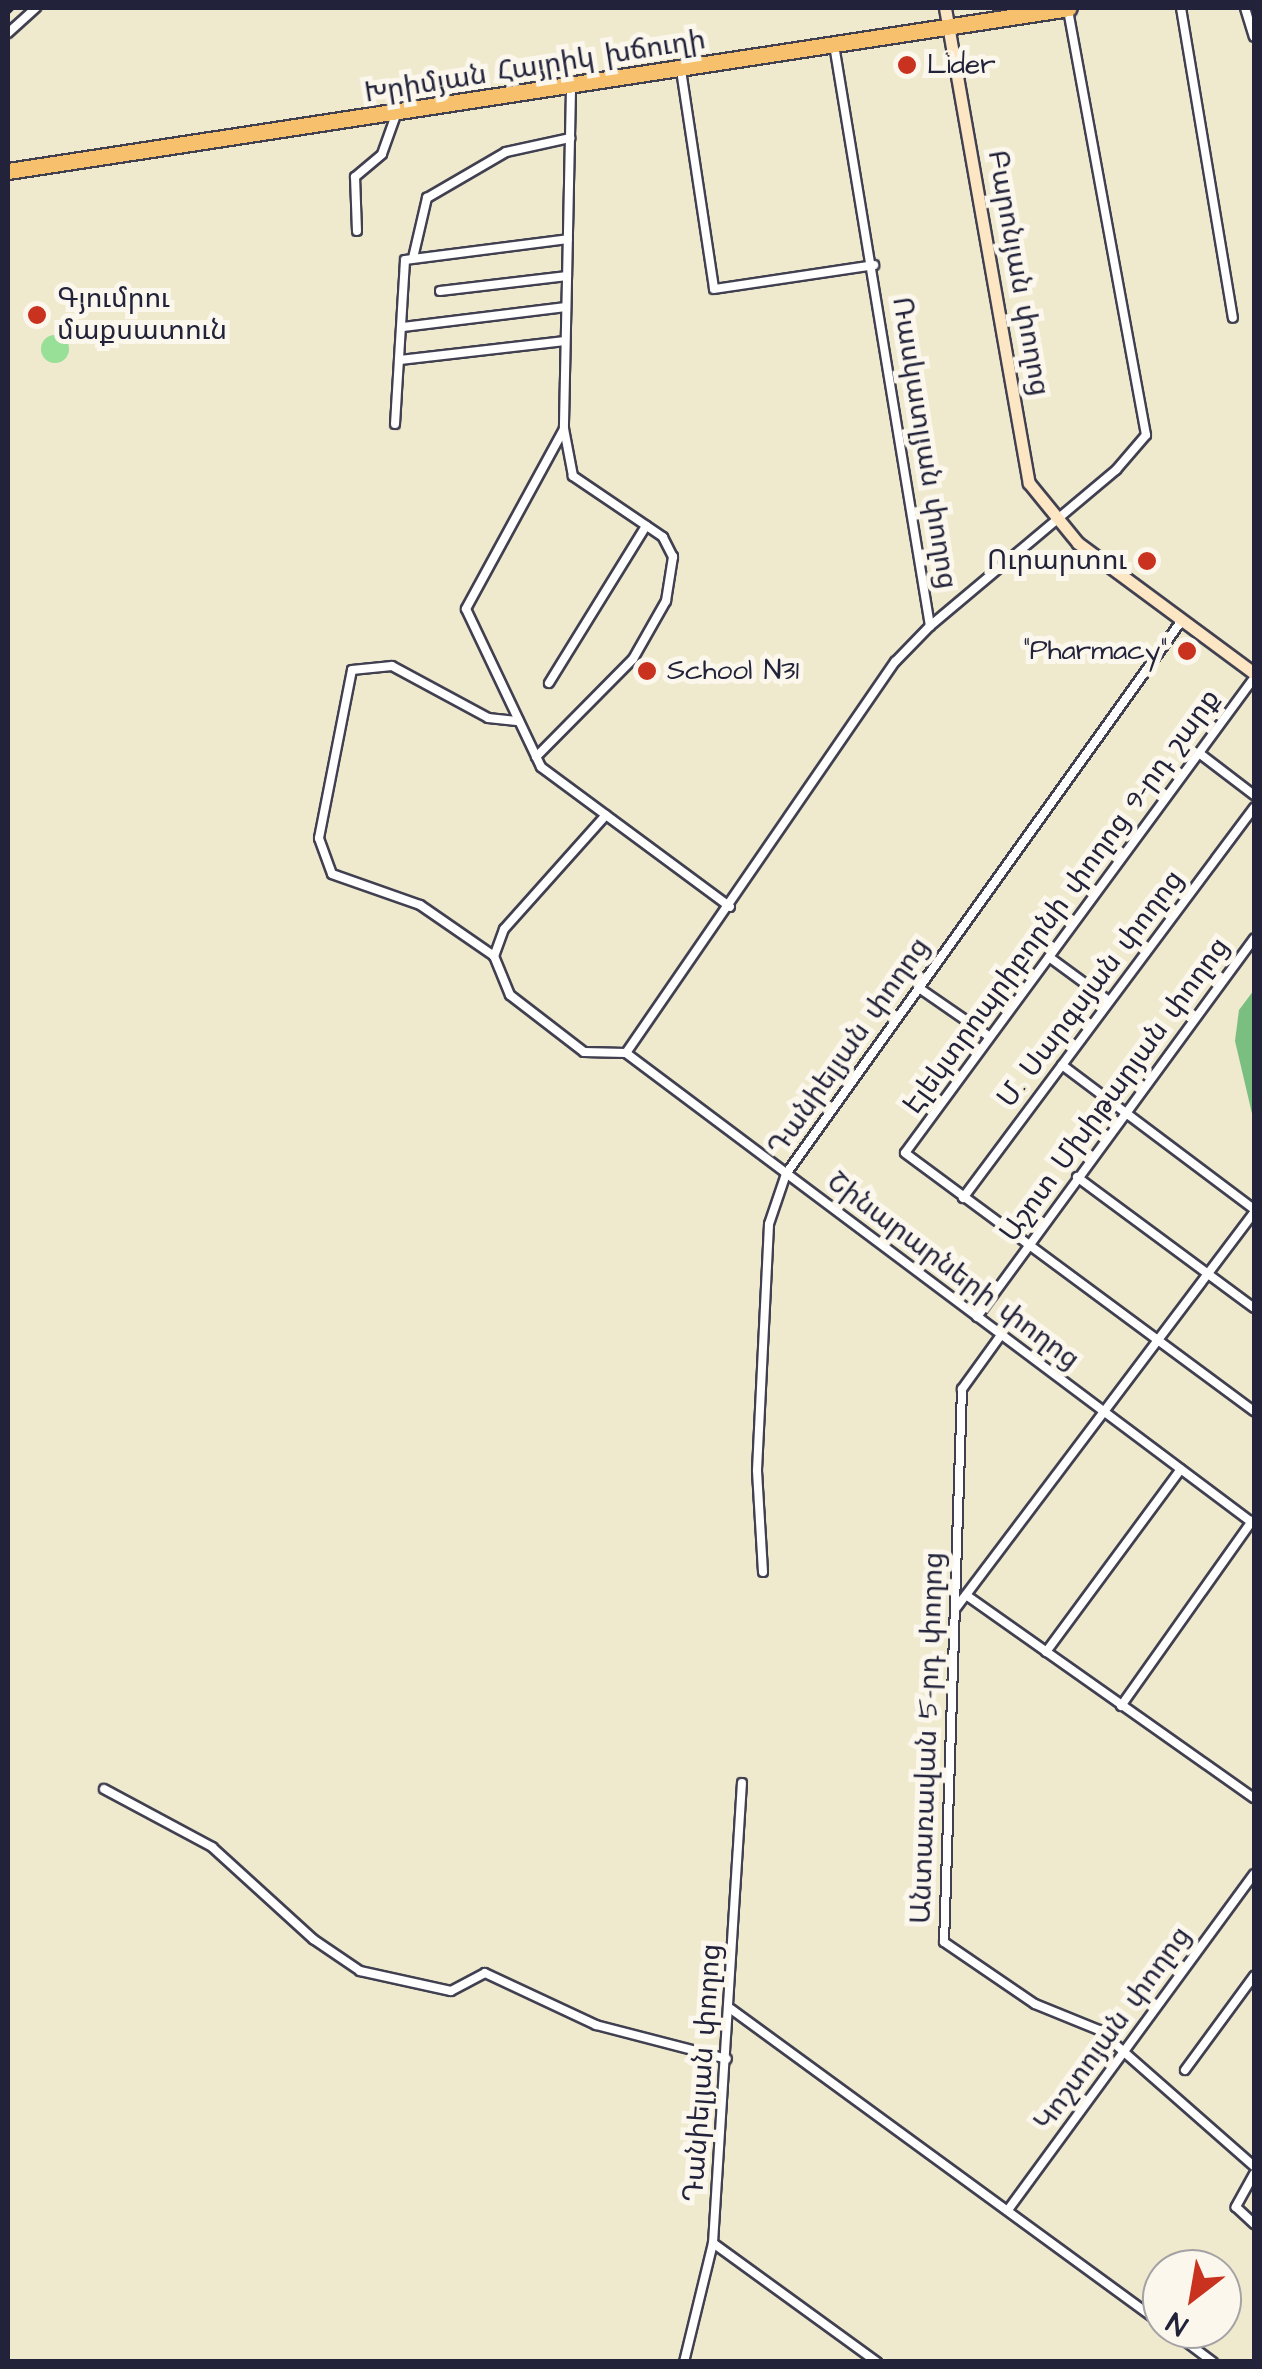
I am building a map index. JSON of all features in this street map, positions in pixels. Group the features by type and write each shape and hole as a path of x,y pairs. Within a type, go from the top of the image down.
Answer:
{"highway":[{"name":"Խրիմյան Հայրիկ խճուղի","path":"8,171 571,89 1068,8"}],"main road":[{"name":"Բարոնյան փողոց","path":"946,8 1030,483 1058,521 1254,675"}],"street":[{"path":"8,32 36,8"},
{"path":"930,626 1058,521 1146,434 1068,8"},
{"path":"1181,8 1233,318"},
{"path":"1245,8 1254,38"},
{"name":"Ռասկատլյան փողոց","path":"626,1052 730,907 895,662 930,626 874,265 834,45"},
{"path":"681,70 714,290 874,265"},
{"path":"536,757 633,659 666,601 673,557 646,526 574,476 564,429 571,89"},
{"path":"356,231 355,178 388,146 396,115"},
{"path":"414,258 427,198 506,152 570,138"},
{"path":"394,424 405,260 568,239"},
{"path":"440,291 567,276"},
{"path":"403,328 566,307"},
{"path":"400,360 565,341"},
{"path":"564,429 466,609 536,757 606,815 730,907"},
{"path":"549,682 646,526"},
{"name":"Դանիելյան փողոց","path":"763,1572 757,1470 769,1224 786,1174 1182,620"},
{"path":"519,722 488,718 392,666 352,670 319,838 332,874 420,905 494,956 510,995 584,1052 626,1052"},
{"name":"Էլեկտրոպրիբորնի փողոց 9-րդ շարք","path":"963,1198 906,1153 1254,675"},
{"path":"1199,753 1254,796"},
{"name":"Մ. Սարգսյան փողոց","path":"963,1198 1254,807"},
{"path":"494,956 504,929 606,815"},
{"name":"Աշոտ Մխիթարյան փողոց","path":"977,1317 1254,938"},
{"path":"1050,957 1110,1001"},
{"path":"919,988 990,1037"},
{"name":"Շինարարների փողոց","path":"626,1052 1253,1523"},
{"path":"954,1610 1106,1414 1254,1211 1062,1065"},
{"path":"1077,1177 1254,1308"},
{"path":"963,1198 1254,1411"},
{"name":"Անտառավան 5-րդ փողոց","path":"1002,1335 962,1389 944,1942 1035,2004 1099,2030 1124,2052"},
{"path":"1046,1652 1181,1469"},
{"path":"1121,1706 1253,1523"},
{"path":"966,1595 1254,1798"},
{"name":"Դանիելյան փողոց","path":"684,2362 713,2243 731,2009 742,1784"},
{"path":"104,1789 212,1846 313,1939 360,1971 452,1992 485,1973 596,2025 726,2059"},
{"name":"Կոշտոյան փողոց","path":"1008,2210 1254,1874"},
{"path":"1185,2070 1254,1976"},
{"path":"731,2009 1142,2309"},
{"path":"1124,2052 1254,2166"},
{"path":"1254,2174 1236,2207 1254,2224"},
{"path":"713,2243 877,2362"}],"green space":[{"path":"55,335 65,339 69,349 65,359 55,363 45,359 41,349 45,339"},
{"path":"1254,990 1254,1122 1235,1041 1239,1010"}],"railway":[{"path":"8,13 13,8"}],"place":[{"name":"Lider","path":"907,65"},
{"name":"Գյումրու մաքսատուն","path":"37,315"},
{"name":"Ուրարտու","path":"1147,561"},
{"name":"\"Pharmacy\"","path":"1187,651"},
{"name":"School N31","path":"647,671"}]}
